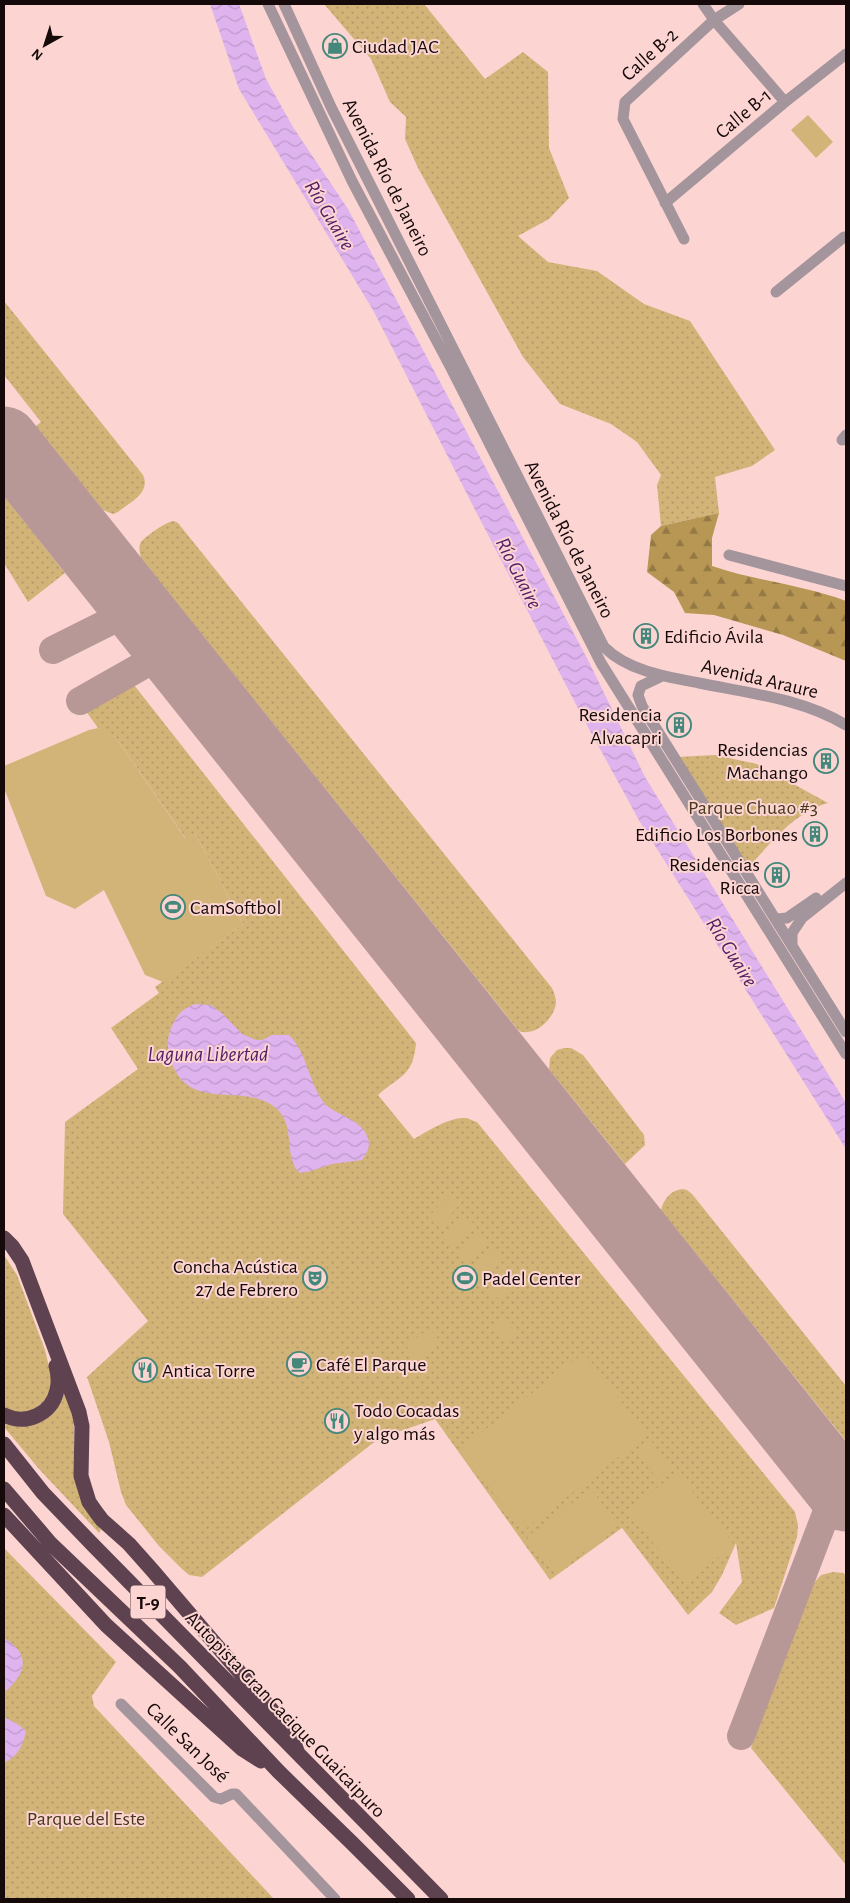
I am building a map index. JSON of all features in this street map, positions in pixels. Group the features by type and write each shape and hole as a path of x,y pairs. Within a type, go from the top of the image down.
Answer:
{"highway":[{"path":"4,1238 22,1261 79,1412 82,1426 81,1476 89,1502 102,1520 129,1544 153,1571 289,1730 298,1755"},
{"path":"4,1244 16,1260 23,1275 56,1363 58,1388 55,1398 50,1405 36,1417 17,1420 4,1415"},
{"name":"Autopista Gran Cacique Guaicaipuro","path":"4,1444 50,1500 441,1899"},
{"name":"Autopista Gran Cacique Guaicaipuro","path":"4,1489 51,1544 180,1667 279,1772 408,1899"},
{"path":"4,1515 106,1624 153,1669 242,1749 279,1772"}],"street":[{"name":"Avenida Río de Janeiro","path":"268,4 348,173 450,366 601,663 846,1054"},
{"name":"Avenida Río de Janeiro","path":"284,4 336,116 604,647 620,660 662,676"},
{"path":"703,4 714,20 785,102"},
{"name":"Calle B-2","path":"684,239 623,119 625,102 714,20 739,4"},
{"name":"Calle B-1","path":"665,203 785,102 846,54"},
{"path":"776,292 846,237"},
{"path":"729,555 846,586"},
{"path":"662,676 641,686 639,700 846,1032"},
{"name":"Avenida Araure","path":"662,676 808,706 846,726"},
{"path":"697,818 740,864"},
{"path":"776,919 787,918 797,912 846,874"},
{"path":"792,944 792,933 802,918 846,883"},
{"name":"Calle San José","path":"121,1704 214,1797 221,1799 236,1794 335,1899"}],"green space":[{"path":"324,4 424,4 485,79 523,52 548,72 549,148 569,198 549,219 518,236 548,262 597,271 644,304 690,321 775,450 752,466 715,477 719,513 661,526 657,485 661,475 637,442 611,424 560,404 523,357 418,168 405,139 406,117 390,102 371,59"},
{"path":"808,115 833,142 816,158 791,130"},
{"path":"4,301 143,475 145,481 142,492 118,512 113,514 103,510 36,426 41,422 4,375"},
{"path":"4,496 65,573 28,602 4,563"},
{"path":"719,513 712,538 712,566 846,601 846,661 783,635 714,615 685,613 674,592 647,572 651,535 661,526"},
{"path":"174,521 178,523 552,988 556,1003 552,1015 543,1025 531,1031 519,1031 141,558 139,548 141,542 157,529"},
{"path":"134,685 416,1043 412,1063 408,1069 399,1079 378,1095 414,1139 439,1125 459,1118 466,1118 477,1122 795,1512 798,1525 797,1537 774,1608 736,1625 719,1613 742,1582 736,1543 722,1575 712,1592 688,1615 622,1528 550,1580 435,1419 378,1439 202,1577 189,1575 182,1569 159,1546 126,1505 109,1442 87,1377 148,1321 63,1214 65,1122 138,1069 111,1028 159,993 155,987 243,924 195,833 186,839 117,739 108,731 98,728 83,707"},
{"path":"98,728 108,730 117,739 185,838 195,833 243,924 163,982 145,975 104,890 75,909 46,896 4,788 4,766 89,730"},
{"name":"Parque Chuao #3","path":"715,755 757,764 828,803 793,821 747,869 677,757"},
{"path":"571,1048 583,1055 644,1135 645,1145 625,1164 549,1069 550,1058 557,1050"},
{"path":"682,1189 692,1194 846,1386 846,1441 661,1210 668,1196"},
{"path":"447,1196 459,1205 440,1228 428,1218"},
{"path":"462,1214 474,1224 455,1246 443,1237"},
{"path":"476,1232 488,1241 469,1264 457,1255"},
{"path":"490,1249 501,1259 483,1282 471,1272"},
{"path":"4,1255 17,1275 45,1350 51,1375 51,1390 45,1401 29,1413 4,1411"},
{"path":"506,1267 518,1276 499,1299 487,1290"},
{"path":"503,1316 517,1332 505,1343 491,1327"},
{"path":"430,1328 441,1343 417,1361 406,1345"},
{"path":"584,1353 647,1435 523,1531 459,1450"},
{"path":"63,1385 74,1421 74,1461 77,1488 93,1520 101,1530 99,1533 39,1469 4,1427 4,1424 15,1426 32,1424"},
{"path":"651,1441 672,1468 657,1479 637,1452"},
{"path":"677,1472 734,1545 685,1584 628,1511"},
{"path":"591,1489 619,1525 555,1574 527,1537"},
{"name":"Parque del Este","path":"4,1548 116,1662 92,1696 94,1706 274,1899 4,1899"},
{"path":"833,1572 846,1575 846,1865 751,1748 813,1584 821,1575"}],"water":[{"name":"Río Guaire","path":"210,4 239,4 266,79 293,127 348,209 589,662 645,777 846,1103 846,1149 640,822 582,716 373,310 239,89"},
{"name":"Laguna Libertad","path":"195,1004 211,1005 223,1014 242,1034 256,1040 262,1040 272,1035 289,1035 300,1050 313,1084 322,1100 332,1109 355,1122 365,1132 369,1146 362,1160 332,1164 300,1173 292,1159 287,1125 278,1110 265,1101 251,1097 206,1093 193,1088 181,1079 172,1064 168,1040 170,1031 179,1014"},
{"path":"4,1638 19,1651 23,1665 17,1679 4,1693"},
{"path":"4,1717 26,1731 19,1750 4,1763"}],"taxiway":[{"path":"53,650 137,608"},
{"path":"80,701 170,650"},
{"path":"741,1736 837,1485"}],"runway":[{"path":"4,441 846,1497"}],"place":[{"name":"Ciudad JAC","path":"335,46"},
{"name":"Edificio Ávila","path":"646,636"},
{"name":"Residencia Alvacapri","path":"679,725"},
{"name":"Residencias Machango","path":"826,761"},
{"name":"Edificio Los Borbones","path":"815,834"},
{"name":"Residencias Ricca","path":"777,875"},
{"name":"CamSoftbol","path":"173,907"},
{"name":"Concha Acústica 27 de Febrero","path":"315,1278"},
{"name":"Padel Center","path":"465,1278"},
{"name":"Café El Parque","path":"299,1364"},
{"name":"Antica Torre","path":"145,1370"},
{"name":"Todo Cocadas y algo más","path":"337,1421"}]}
